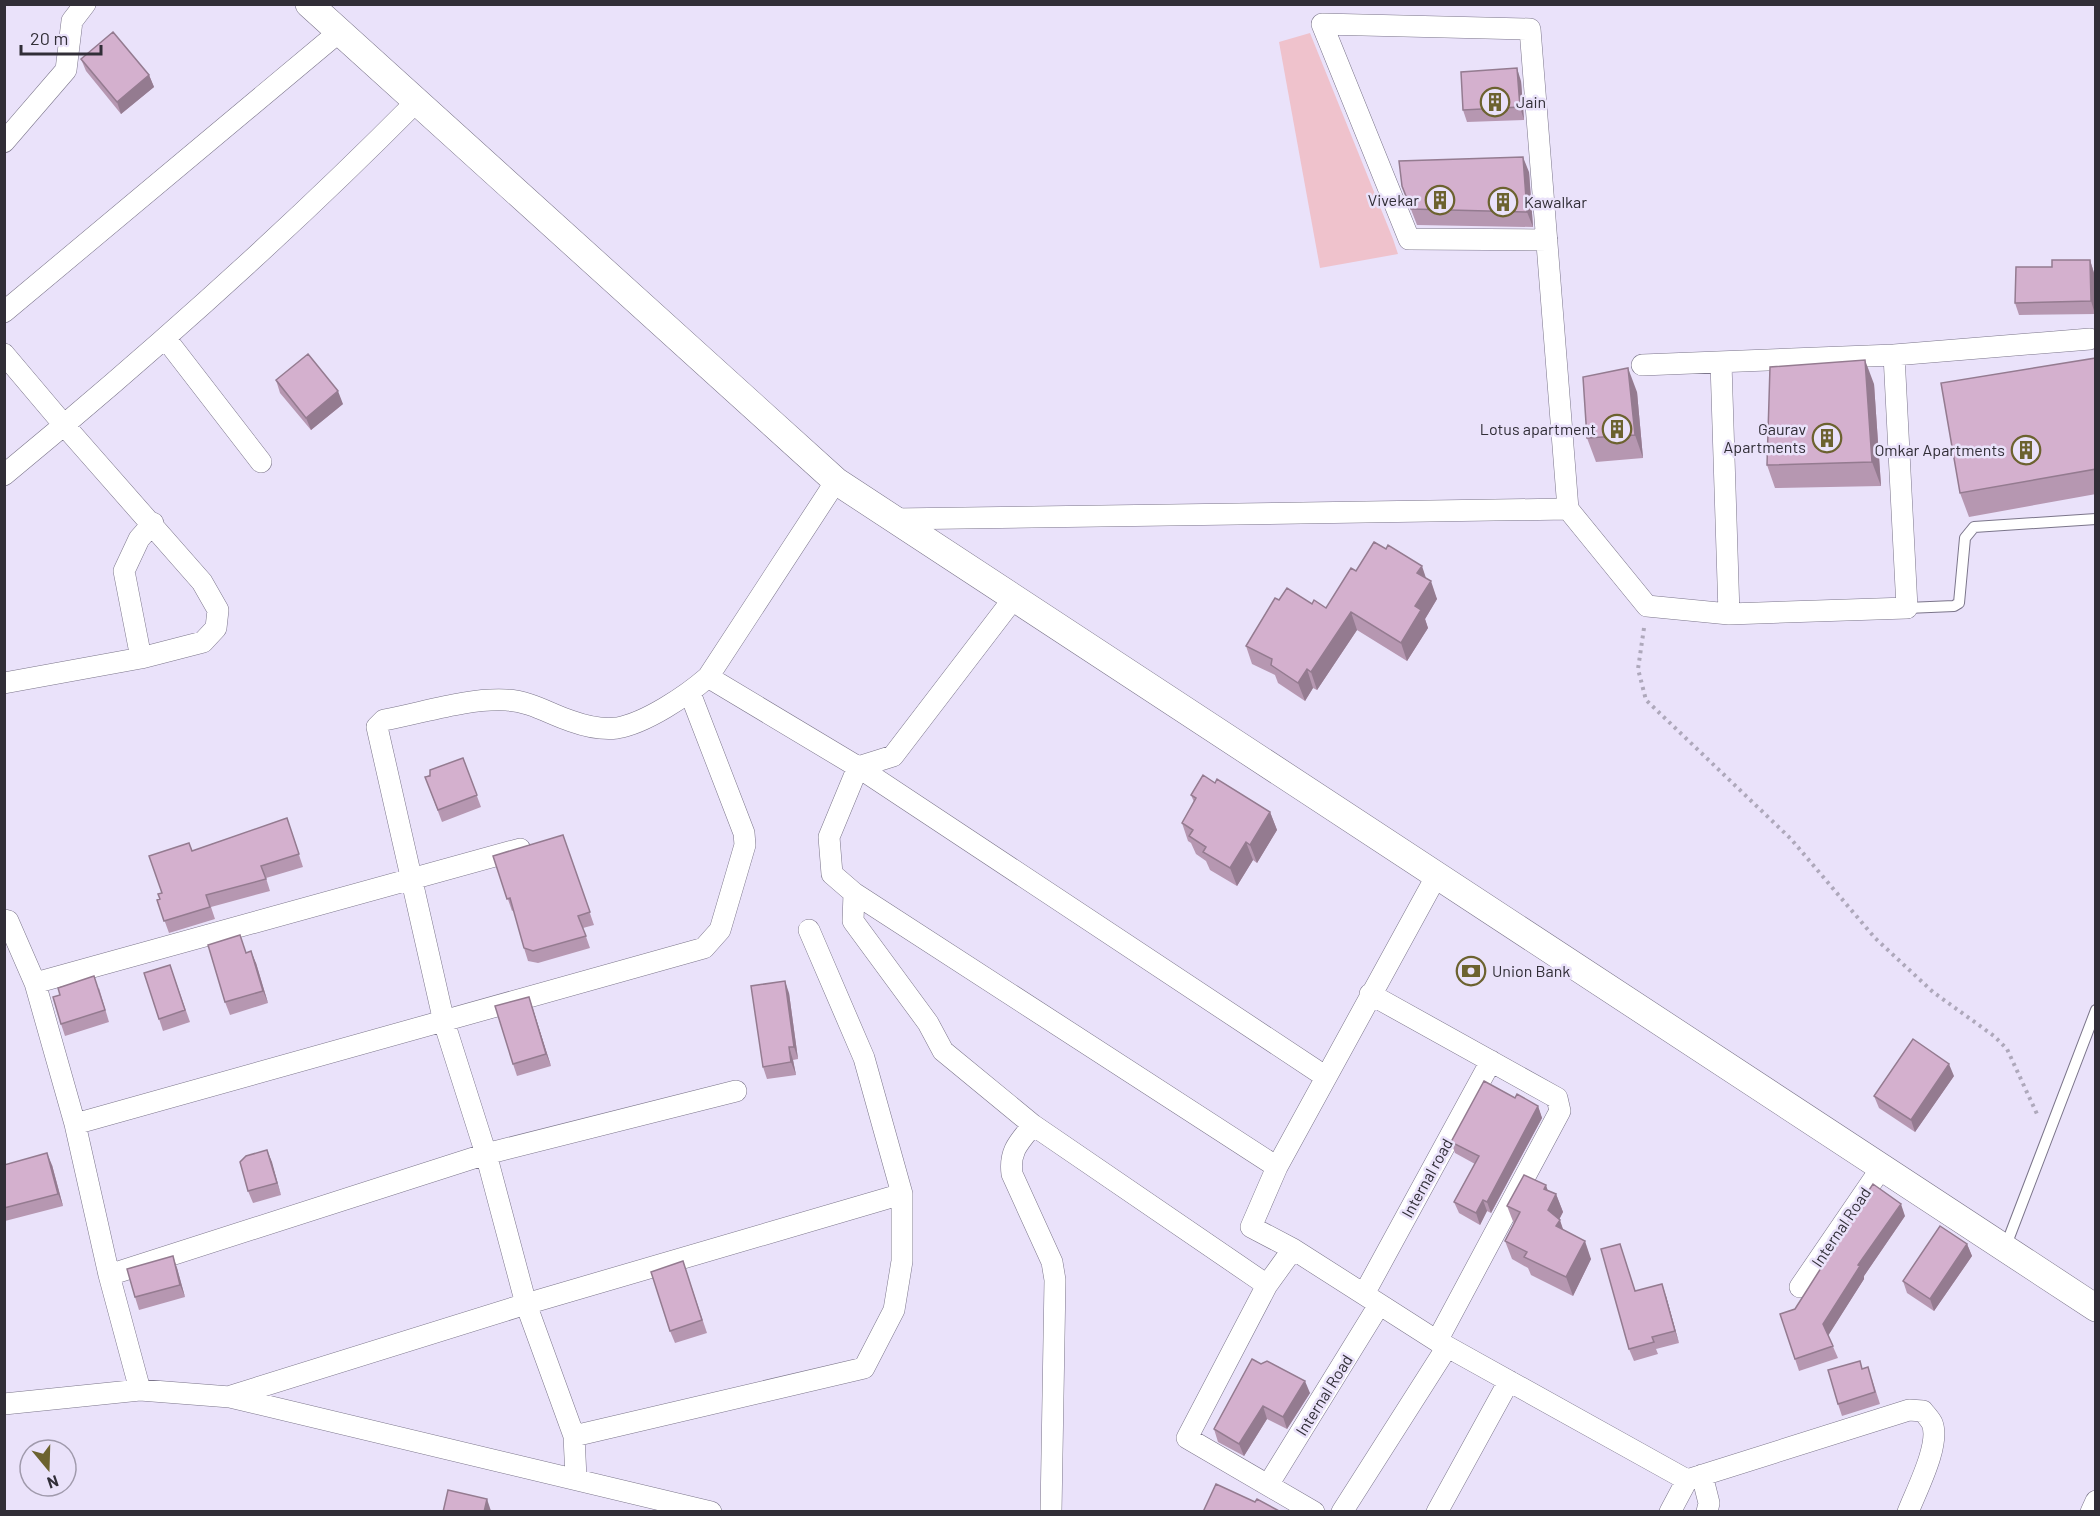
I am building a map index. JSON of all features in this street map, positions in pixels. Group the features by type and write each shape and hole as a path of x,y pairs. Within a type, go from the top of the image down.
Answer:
{"street":[{"path":"4,142 66,70 72,21 85,4"},
{"path":"309,4 836,481 2096,1308"},
{"path":"1547,240 1409,239 1322,24 1530,29 1547,240 1568,508 1647,606 1729,614 1907,608 1894,355"},
{"path":"4,312 339,32"},
{"path":"4,476 166,339 324,194 416,102"},
{"path":"166,339 261,462"},
{"path":"1642,365 1894,355 2090,339"},
{"path":"4,354 64,425 153,523 202,582 218,610 216,628 203,642 141,658 4,683"},
{"path":"1721,363 1729,614"},
{"path":"576,1478 574,1436 526,1304 486,1154 444,1022 410,881 377,728 384,720 466,704 505,700 525,702 594,728 615,728 630,724 690,693 708,677 836,481"},
{"path":"893,519 1568,508"},
{"path":"141,658 124,571 139,539 153,523"},
{"path":"858,767 893,756 1014,598"},
{"path":"708,677 858,767 1326,1077"},
{"path":"75,1124 704,948 720,930 745,845 744,833 690,693"},
{"path":"858,767 829,837 832,874 854,893 1277,1167"},
{"path":"35,983 410,881 535,844"},
{"path":"1437,875 1277,1167 1251,1227 1293,1249 1442,1344 1694,1477 1709,1503 1707,1512"},
{"path":"854,893 853,921 928,1023 943,1051 1033,1125 1267,1285"},
{"path":"4,920 8,921 35,983 75,1124 108,1275 140,1390"},
{"path":"574,1436 864,1368 894,1310 902,1261 902,1194 864,1058 809,930"},
{"path":"1342,1512 1442,1344 1560,1111 1557,1098 1370,994"},
{"name":"Internal road","path":"1372,1300 1491,1061"},
{"path":"108,1275 486,1154 736,1091"},
{"path":"1033,1125 1013,1148 1010,1161 1012,1174 1052,1262 1055,1280 1051,1512"},
{"name":"Internal Road","path":"1800,1287 1882,1167"},
{"path":"230,1396 526,1304 902,1194"},
{"path":"1293,1249 1267,1285 1187,1438 1314,1512"},
{"name":"Internal Road","path":"1268,1485 1372,1300"},
{"path":"1437,1512 1509,1381"},
{"path":"4,1404 140,1390 230,1396 711,1512"},
{"path":"1670,1512 1694,1477 1909,1410 1923,1411 1932,1422 1934,1434 1931,1451 1908,1512"},
{"path":"2091,1512 2096,1501"}],"lane":[{"path":"1907,608 1954,606 1959,603 1965,538 1974,527 2096,519"},
{"path":"2005,1248 2096,1010"}],"path":[{"path":"1647,606 1638,669 1646,700 1791,839 1875,938 1933,992 1994,1036 2007,1049 2047,1138"}],"shaded area":[{"path":"1310,33 1398,254 1320,268 1279,42"}],"building":[{"path":"113,32 149,75 117,102 81,59"},
{"name":"Jain","path":"1517,68 1520,107 1463,110 1461,72"},
{"path":"1523,157 1527,212 1411,209 1402,186 1399,161"},
{"path":"2052,260 2090,260 2091,301 2015,303 2016,267 2052,267"},
{"path":"308,354 338,391 306,418 276,380"},
{"name":"Omkar Apartments","path":"2096,358 2096,469 1960,493 1941,383"},
{"name":"Gaurav Apartments","path":"1865,360 1872,462 1767,465 1770,367"},
{"path":"1628,368 1635,435 1587,438 1583,377"},
{"path":"1374,542 1386,549 1388,545 1422,566 1417,573 1431,581 1415,606 1421,610 1401,643 1351,612 1311,672 1307,669 1298,683 1271,665 1272,659 1246,646 1275,598 1279,600 1287,588 1312,604 1314,600 1326,608 1351,568 1356,571"},
{"path":"463,758 477,795 438,810 425,777 430,776 430,770"},
{"path":"1203,775 1215,783 1217,779 1270,812 1250,845 1246,842 1230,868 1203,852 1206,847 1189,836 1193,830 1182,823 1196,798 1191,795"},
{"path":"287,818 299,854 261,866 266,879 206,895 210,907 164,921 157,900 160,899 158,894 162,893 149,856 189,843 192,851"},
{"path":"563,835 590,912 578,916 586,936 533,951 524,948 510,898 507,899 493,856"},
{"path":"240,935 246,953 251,951 263,991 225,1002 208,945"},
{"path":"170,965 185,1010 159,1019 144,973"},
{"path":"94,976 105,1010 61,1024 53,997 60,995 58,988"},
{"path":"785,981 794,1047 789,1047 791,1062 763,1067 751,986"},
{"path":"529,997 546,1054 513,1064 495,1006"},
{"path":"1913,1039 1949,1064 1911,1120 1874,1096"},
{"path":"1484,1081 1515,1098 1517,1094 1538,1106 1487,1202 1483,1200 1476,1213 1454,1202 1479,1156 1451,1142"},
{"path":"267,1150 277,1183 248,1191 240,1162 246,1156"},
{"path":"47,1153 58,1194 4,1208 4,1165"},
{"path":"1524,1175 1546,1185 1544,1189 1556,1194 1548,1210 1560,1220 1556,1226 1585,1241 1566,1277 1524,1257 1527,1252 1505,1241 1520,1212 1507,1206"},
{"path":"1873,1184 1901,1204 1858,1265 1860,1266 1823,1324 1833,1346 1795,1359 1780,1314 1795,1309 1842,1235 1840,1233"},
{"path":"1940,1226 1967,1244 1930,1299 1903,1281"},
{"path":"1620,1244 1635,1291 1662,1284 1675,1331 1652,1337 1654,1342 1629,1349 1601,1249"},
{"path":"173,1256 180,1285 135,1297 127,1269"},
{"path":"683,1261 702,1320 670,1331 651,1272"},
{"path":"1252,1359 1261,1364 1267,1361 1305,1381 1283,1417 1263,1406 1239,1444 1214,1429"},
{"path":"1860,1361 1862,1369 1868,1367 1875,1392 1838,1404 1828,1370"},
{"path":"1216,1484 1255,1502 1257,1499 1281,1512 1203,1512"},
{"path":"448,1490 487,1499 484,1512 443,1512"}],"place":[{"name":"Jain","path":"1495,102"},
{"name":"Vivekar","path":"1440,200"},
{"name":"Kawalkar","path":"1503,202"},
{"name":"Lotus apartment","path":"1617,429"},
{"name":"Gaurav Apartments","path":"1827,438"},
{"name":"Omkar Apartments","path":"2026,450"},
{"name":"Union Bank","path":"1471,971"}]}
